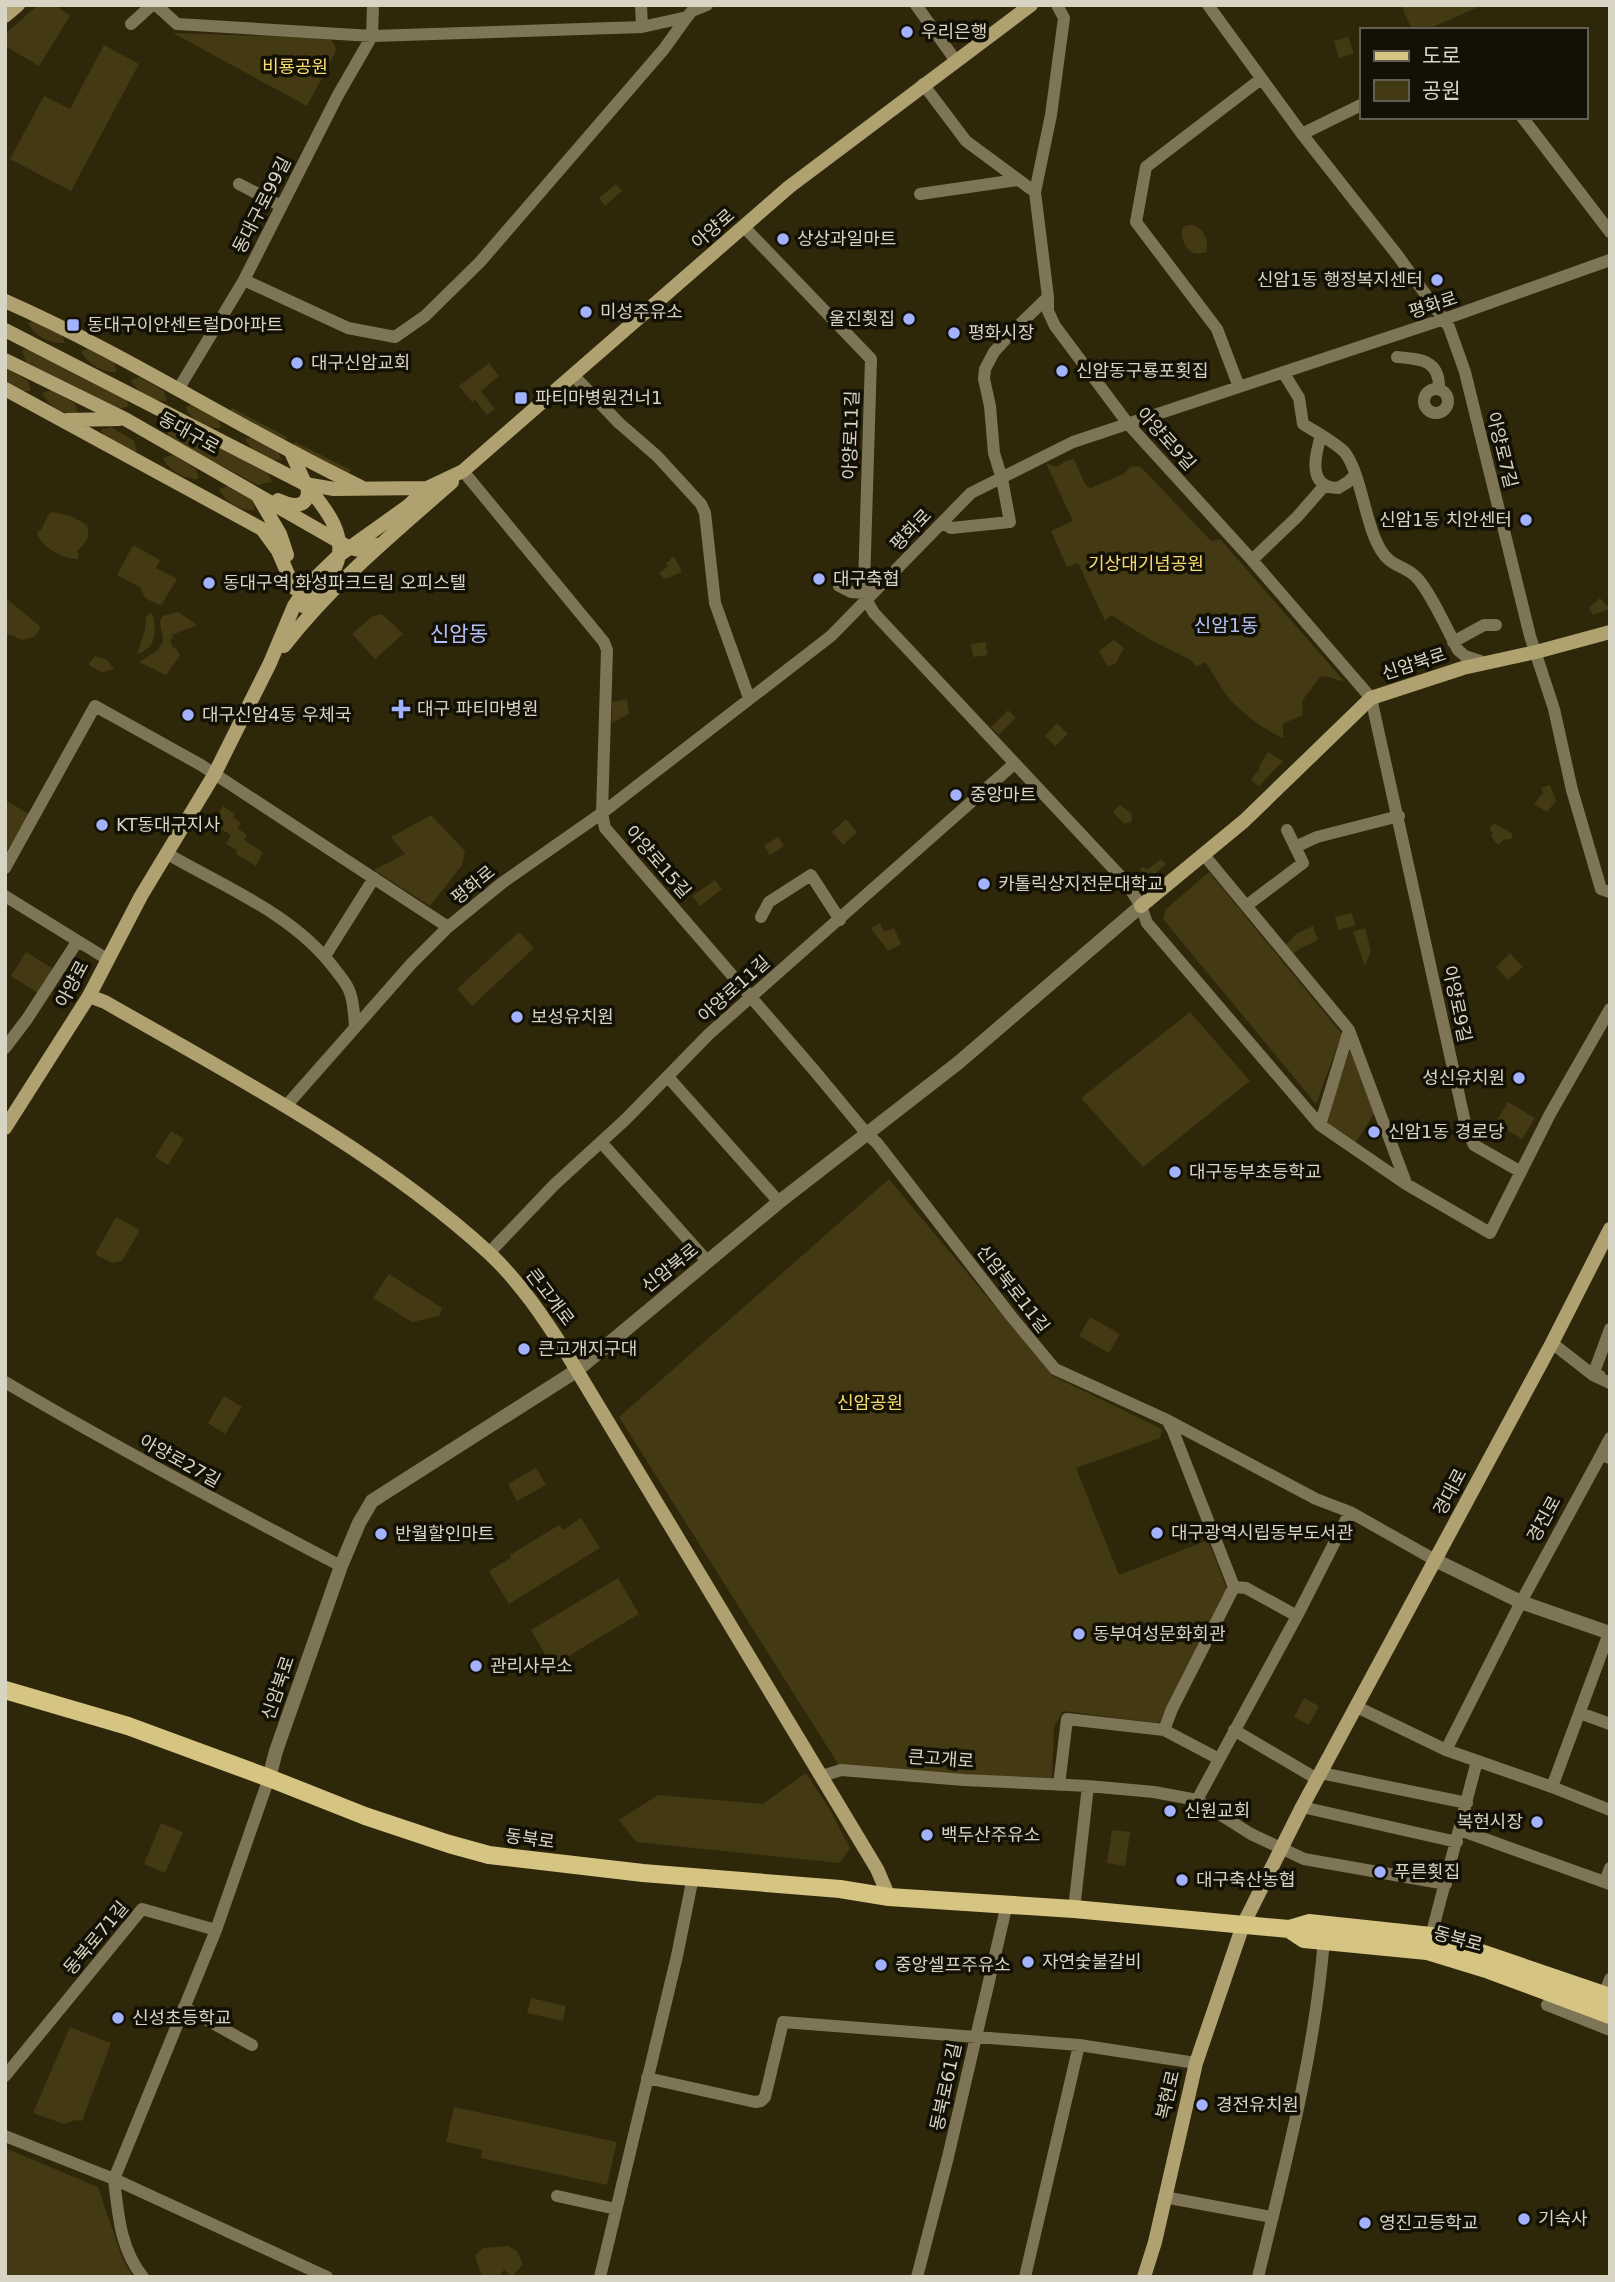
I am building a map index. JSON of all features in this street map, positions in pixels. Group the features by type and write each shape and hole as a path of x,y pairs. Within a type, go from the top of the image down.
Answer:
{"main road":[{"path":"5,16 18,5"},
{"name":"아양로","path":"427,488 463,471 789,187 1031,5"},
{"path":"5,301 12,307 58,324 179,388 291,452 365,489"},
{"name":"동대구로","path":"5,330 305,484"},
{"name":"동대구로","path":"5,360 125,419 256,494 342,548"},
{"path":"5,389 262,529 278,551 294,589"},
{"path":"64,421 125,419"},
{"path":"256,494 271,496 295,506 302,504 308,496 291,452"},
{"path":"270,663 303,621 338,584 463,471"},
{"path":"305,484 334,489 427,488"},
{"path":"285,631 331,575 342,548 335,522 305,484"},
{"path":"285,631 295,604 342,548 408,506 427,488"},
{"path":"256,494 280,534 290,565 295,604"},
{"path":"342,548 359,550 381,544"},
{"name":"아양로","path":"5,1128 89,996 166,853 214,775 285,631"},
{"name":"신암북로","path":"1141,906 1244,821 1371,698 1486,663 1610,632"},
{"name":"큰고개로","path":"89,996 127,1015 285,1107 363,1156 417,1194 489,1254 520,1287 576,1371 822,1776 877,1869 889,1897"},
{"name":"경대로","path":"1243,1925 1302,1807 1552,1343 1610,1228"},
{"name":"동북로","path":"5,1690 128,1726 365,1816 489,1855 546,1863 840,1889 889,1897 1074,1909 1289,1929 1309,1923 1431,1936 1608,1990"},
{"name":"복현로","path":"1144,2277 1155,2242 1196,2063 1243,1925"},
{"name":"동북로","path":"1289,1929 1304,1939 1427,1951 1489,1970 1610,2015"}],"street":[{"path":"131,24 154,5 177,24 372,36 642,27 687,17"},
{"path":"372,36 373,5"},
{"path":"641,5 642,27"},
{"path":"244,280 348,328 395,337 425,316 480,262 663,49 692,11 707,5"},
{"path":"916,5 956,61"},
{"path":"923,84 966,141 1035,192 1051,115 1064,18 1057,5"},
{"name":"아양로7길","path":"1208,5 1449,327 1465,372 1530,636 1553,709 1572,790 1601,889 1610,892"},
{"name":"동대구로99길","path":"179,388 244,280 338,95 372,36"},
{"path":"1239,387 1217,329 1136,222 1146,167 1261,79"},
{"path":"1302,134 1360,105"},
{"path":"1524,119 1610,232"},
{"path":"920,194 1017,180"},
{"path":"239,184 281,206"},
{"name":"아양로9길","path":"1035,192 1048,311 1055,326 1129,425 1252,559 1371,698 1466,1127 1474,1145 1521,1172"},
{"name":"아양로11길","path":"744,227 871,359 864,585 866,597"},
{"name":"평화로","path":"285,1107 426,948 448,927 524,867 602,813 831,636 866,597 971,493 1073,442 1443,320 1610,260"},
{"path":"942,523 951,528 1010,523 994,453 985,369 1005,339 1048,297"},
{"path":"1398,357 1418,359 1432,366 1437,373 1439,389"},
{"path":"1283,372 1299,398 1303,424 1337,444 1346,453 1375,537 1388,559 1418,578 1458,650 1465,656 1486,663"},
{"path":"573,375 619,423 657,456 701,504 705,513 715,603 749,698"},
{"path":"1439,389 1445,393 1448,401 1446,408 1439,413 1432,413 1425,408 1423,400 1426,393 1439,389"},
{"path":"1448,401 1472,399"},
{"path":"1321,436 1314,466 1325,485 1338,488 1355,475"},
{"name":"아양로15길","path":"463,471 604,642 607,650 602,813 605,828 866,1134"},
{"path":"1252,559 1297,517 1325,485"},
{"path":"839,586 866,597 874,613 898,641 1125,881 1141,906 1147,923 1320,1125 1406,1184 1490,1233 1550,1114 1610,1009"},
{"path":"1453,642 1484,625 1496,625"},
{"path":"5,867 95,706 214,775 448,927"},
{"name":"아양로11길","path":"489,1254 554,1185 668,1077 709,1034 1014,764"},
{"path":"1295,847 1317,838 1399,816"},
{"path":"1246,906 1303,863 1286,830"},
{"path":"166,853 297,929 325,956 351,992 355,1027"},
{"path":"1204,855 1349,1030 1406,1184"},
{"path":"761,917 769,902 811,875 839,920"},
{"path":"325,956 374,878"},
{"path":"5,896 107,959"},
{"name":"신암북로","path":"270,1778 276,1751 341,1566 359,1523 372,1501 576,1371 779,1202 958,1063 1141,906"},
{"path":"5,1048 77,942"},
{"path":"1320,1125 1349,1030"},
{"path":"668,1077 779,1202"},
{"name":"신암북로11길","path":"866,1134 877,1143 1055,1369 1167,1420 1316,1499 1350,1512 1435,1560"},
{"path":"601,1142 708,1262"},
{"path":"1593,1375 1610,1329"},
{"path":"1552,1343 1593,1375 1610,1383"},
{"path":"1593,1375 1610,1377"},
{"name":"아양로27길","path":"5,1382 110,1443 341,1566"},
{"path":"1164,1730 1234,1587 1167,1420"},
{"name":"경진로","path":"1446,1750 1521,1602 1605,1456 1610,1438"},
{"path":"1197,1800 1350,1512"},
{"path":"1435,1560 1521,1602 1609,1633 1552,1787"},
{"path":"1234,1587 1246,1588 1297,1616"},
{"path":"1357,1706 1446,1750 1610,1810"},
{"path":"1580,1713 1610,1724"},
{"path":"1219,1759 1164,1730 1067,1719 1059,1784 1154,1792 1197,1800 1251,1834 1304,1859 1446,1884"},
{"path":"1234,1730 1319,1776 1467,1803"},
{"path":"1431,1936 1478,1761"},
{"name":"큰고개로","path":"822,1776 841,1770 1059,1784"},
{"path":"143,2277 133,2264 120,2230 114,2179 216,1930 270,1778"},
{"path":"1074,1909 1088,1786"},
{"path":"1302,1807 1459,1836 1607,1883 1610,1868"},
{"path":"600,2277 677,1956 693,1877"},
{"name":"동북로61길","path":"917,2277 1007,1904"},
{"name":"동북로71길","path":"5,2076 142,1909 216,1930"},
{"path":"1258,2277 1318,2006 1324,1940"},
{"path":"1547,2005 1610,2030"},
{"path":"184,2007 252,2045"},
{"path":"647,2078 755,2102 761,2101 765,2097 783,2022 1079,2045 1196,2063"},
{"path":"1025,2277 1079,2045"},
{"path":"5,2136 114,2179 327,2277"},
{"path":"558,2196 616,2209"},
{"path":"1164,2197 1272,2217"}],"green space":[{"path":"38,5 55,5 70,16 39,66 5,46 5,34"},
{"path":"1401,5 1483,5 1431,28 1411,28"},
{"name":"비룡공원","path":"173,33 321,38 331,40 336,51 307,106"},
{"path":"1348,37 1354,53 1339,58 1334,41"},
{"path":"104,45 139,64 71,191 10,159 44,96 70,109"},
{"path":"616,184 622,191 605,206 599,198"},
{"path":"1189,225 1202,230 1207,243 1206,252 1195,253 1187,248 1182,229"},
{"path":"37,320 61,333 65,343 54,342 38,335 28,323"},
{"path":"90,348 114,362 117,372 106,371 91,364 81,351"},
{"path":"34,349 124,395 129,406 116,410 26,363 22,350"},
{"path":"489,363 499,376 481,391 495,409 487,415 459,386"},
{"path":"5,367 28,381 31,391 20,391 5,382"},
{"path":"140,377 164,391 167,401 156,400 141,393 131,380"},
{"path":"51,390 75,404 78,414 67,413 52,406 42,393"},
{"path":"194,404 218,418 221,428 210,427 195,420 185,407"},
{"path":"232,408 287,437 283,444 229,414"},
{"path":"177,424 267,471 272,482 258,485 169,438 165,425"},
{"path":"111,427 134,441 137,451 111,443 101,430"},
{"path":"254,436 278,450 281,460 270,459 255,452 245,439"},
{"path":"295,442 351,470 347,477 292,449"},
{"path":"173,455 196,469 199,479 173,471 163,458"},
{"name":"기상대기념공원","path":"1074,459 1086,486 1091,488 1125,473 1130,467 1142,468 1211,541 1220,539 1344,681 1320,677 1302,701 1303,715 1282,724 1284,738 1261,726 1238,707 1226,695 1205,662 1196,667 1191,660 1149,639 1111,615 1105,621 1078,563 1067,567 1051,531 1073,521 1046,463 1056,467"},
{"path":"228,486 252,500 255,510 239,508 229,502 219,489"},
{"path":"52,512 71,516 87,525 88,536 77,551 77,559 53,551 43,543 37,533"},
{"path":"135,546 160,560 156,568 177,579 162,604 145,598 140,587 117,575"},
{"path":"674,556 682,572 665,579 659,574"},
{"path":"1600,598 1610,609 1593,615 1589,608"},
{"path":"7,599 41,627 34,637 23,640 5,633"},
{"path":"178,612 197,625 172,635 170,640 180,656 166,675 139,662 158,650 163,641 160,621 163,616"},
{"path":"150,613 154,621 154,639 148,648 137,654 145,630 146,617"},
{"path":"382,614 403,634 375,659 352,634 373,616"},
{"path":"1114,640 1124,648 1116,663 1108,667 1099,651"},
{"path":"986,642 987,655 973,657 971,644"},
{"path":"95,656 107,660 114,669 102,672 90,666 89,663"},
{"path":"627,699 629,714 612,723 612,702"},
{"path":"1008,710 1016,718 999,735 991,727"},
{"path":"1057,723 1068,734 1055,746 1045,736"},
{"path":"1268,752 1283,761 1259,786 1251,780"},
{"path":"1550,785 1556,801 1547,812 1534,804 1543,793 1541,788"},
{"path":"5,800 29,814 5,854"},
{"path":"1120,805 1132,814 1131,822 1124,824 1113,812"},
{"path":"223,806 235,814 233,817 241,823 237,828 247,835 244,840 263,852 256,866 236,854 237,850 226,844 231,835 212,824"},
{"path":"431,815 465,851 462,865 430,906 374,870 405,854 391,837"},
{"path":"846,819 857,832 843,845 832,832"},
{"path":"1494,823 1513,834 1511,839 1503,840 1498,845 1489,829"},
{"path":"778,837 784,846 770,855 764,846"},
{"path":"1161,859 1166,864 1144,883 1140,880 1141,867 1148,869"},
{"path":"1209,872 1342,1034 1316,1104 1163,919 1166,909"},
{"path":"715,880 722,889 700,906 692,896"},
{"path":"1352,913 1355,926 1338,930 1335,917"},
{"path":"880,923 884,932 894,928 901,944 888,951 871,928"},
{"path":"1313,926 1318,940 1293,954 1286,945 1296,934"},
{"path":"1365,928 1371,951 1365,966 1353,932"},
{"path":"519,932 534,948 472,1006 457,989"},
{"path":"26,952 53,969 38,993 11,976"},
{"path":"1510,953 1523,967 1508,980 1496,967"},
{"path":"1190,1012 1250,1081 1143,1167 1081,1098"},
{"path":"1350,1050 1374,1114 1356,1142 1325,1123"},
{"path":"1508,1102 1535,1118 1522,1139 1495,1123"},
{"path":"171,1131 184,1139 168,1165 155,1157"},
{"name":"신암공원","path":"889,1179 1053,1376 1162,1429 1160,1438 1076,1468 1119,1575 1208,1540 1227,1589 1164,1718 1157,1723 1063,1711 1054,1727 1052,1779 840,1767 619,1417"},
{"path":"116,1217 140,1230 122,1261 112,1263 95,1254"},
{"path":"389,1274 442,1308 439,1316 412,1322 373,1298"},
{"path":"1090,1317 1120,1334 1109,1353 1079,1336"},
{"path":"224,1396 242,1407 225,1434 208,1423"},
{"path":"536,1468 546,1485 517,1501 508,1484"},
{"path":"581,1518 600,1548 509,1604 489,1571 559,1525 563,1530"},
{"path":"618,1578 639,1614 552,1666 531,1630"},
{"path":"1304,1698 1319,1706 1309,1725 1294,1717"},
{"path":"806,1773 850,1848 840,1863 636,1842 619,1820 658,1795 763,1804"},
{"path":"161,1823 183,1832 165,1873 144,1864"},
{"path":"1112,1830 1130,1832 1125,1866 1107,1863"},
{"path":"531,1998 566,2006 563,2021 527,2013"},
{"path":"70,2027 111,2043 82,2121 75,2120 64,2124 33,2113"},
{"path":"454,2107 617,2142 607,2185 481,2158 482,2150 446,2142"},
{"path":"5,2148 98,2187 123,2260 133,2277 5,2277"},
{"path":"508,2246 517,2251 523,2264 512,2277 504,2270 498,2277 482,2277 475,2256 483,2248"}],"place":[{"name":"우리은행","path":"907,32"},
{"name":"상상과일마트","path":"783,239"},
{"name":"신암1동 행정복지센터","path":"1437,280"},
{"name":"미성주유소","path":"586,312"},
{"name":"울진횟집","path":"909,319"},
{"name":"동대구이안센트럴D아파트","path":"73,325"},
{"name":"평화시장","path":"954,333"},
{"name":"대구신암교회","path":"297,363"},
{"name":"신암동구룡포횟집","path":"1062,371"},
{"name":"파티마병원건너1","path":"521,398"},
{"name":"신암1동 치안센터","path":"1526,520"},
{"name":"대구축협","path":"819,579"},
{"name":"동대구역 화성파크드림 오피스텔","path":"209,583"},
{"name":"대구 파티마병원","path":"401,709"},
{"name":"대구신암4동 우체국","path":"188,715"},
{"name":"중앙마트","path":"956,795"},
{"name":"KT동대구지사","path":"102,825"},
{"name":"카톨릭상지전문대학교","path":"984,884"},
{"name":"보성유치원","path":"517,1017"},
{"name":"성신유치원","path":"1519,1078"},
{"name":"신암1동 경로당","path":"1374,1132"},
{"name":"대구동부초등학교","path":"1175,1172"},
{"name":"큰고개지구대","path":"524,1349"},
{"name":"대구광역시립동부도서관","path":"1157,1533"},
{"name":"반월할인마트","path":"381,1534"},
{"name":"동부여성문화회관","path":"1079,1634"},
{"name":"관리사무소","path":"476,1666"},
{"name":"신원교회","path":"1170,1811"},
{"name":"복현시장","path":"1537,1822"},
{"name":"백두산주유소","path":"927,1835"},
{"name":"푸른횟집","path":"1380,1872"},
{"name":"대구축산농협","path":"1182,1880"},
{"name":"자연숯불갈비","path":"1028,1962"},
{"name":"중앙셀프주유소","path":"881,1965"},
{"name":"신성초등학교","path":"118,2018"},
{"name":"경전유치원","path":"1202,2105"},
{"name":"기숙사","path":"1524,2219"},
{"name":"영진고등학교","path":"1365,2223"}],"district":[{"name":"신암1동","path":"1226,625"},
{"name":"신암동","path":"459,634"}]}
